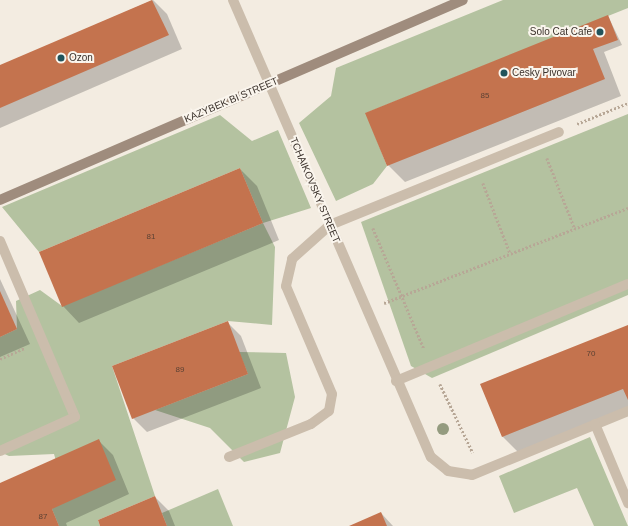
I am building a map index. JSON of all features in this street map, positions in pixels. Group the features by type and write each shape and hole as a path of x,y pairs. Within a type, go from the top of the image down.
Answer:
{"street":[{"name":"KAZYBEK BI STREET","path":"0,200 463,0"}],"lane":[{"name":"TCHAIKOVSKY STREET","path":"233,0 396,381 431,457 448,471 472,474 628,411"},
{"path":"229,457 311,424 329,411 332,394 286,286 292,259 330,225 559,132"},
{"path":"0,241 75,417 0,451"},
{"path":"396,381 628,284"},
{"path":"595,424 628,503"}],"path":[{"path":"559,132 628,103"},
{"path":"540,139 575,228"},
{"path":"476,166 510,253"},
{"path":"366,310 628,208"},
{"path":"366,211 431,366 482,470"},
{"path":"0,359 42,341"}],"green space":[{"path":"503,0 628,0 628,8 366,113 387,166 373,184 336,201 299,123 331,96 336,68"},
{"path":"628,114 628,295 432,378 411,366 361,222"},
{"path":"220,115 252,141 278,130 311,208 263,223 240,168 39,252 2,207"},
{"path":"263,223 275,247 272,325 228,321 112,366 155,496 98,520 100,526 59,526 52,509 64,489 54,454 9,456 0,452 0,337 17,329 16,301 40,290 62,306"},
{"path":"239,352 286,353 295,397 280,453 244,462 210,428 155,410 248,374"},
{"path":"590,437 628,526 594,526 577,488 514,513 499,476"},
{"path":"218,489 233,526 167,526 162,513"}],"building":[{"path":"152,0 169,35 0,108 0,65"},
{"path":"608,15 618,40 593,49 605,79 387,166 365,113"},
{"path":"240,168 263,223 62,307 39,252"},
{"path":"0,291 17,329 0,337"},
{"path":"228,321 248,374 132,419 112,366"},
{"path":"628,325 628,400 623,389 502,437 480,384"},
{"path":"99,439 116,480 52,509 59,526 0,526 0,483"},
{"path":"155,496 167,526 100,526 98,520"},
{"path":"381,512 387,526 349,526"}],"place":[{"name":"Solo Cat Cafe","path":"600,32"},
{"name":"Ozon","path":"61,58"},
{"name":"Cesky Pivovar","path":"504,73"}]}
